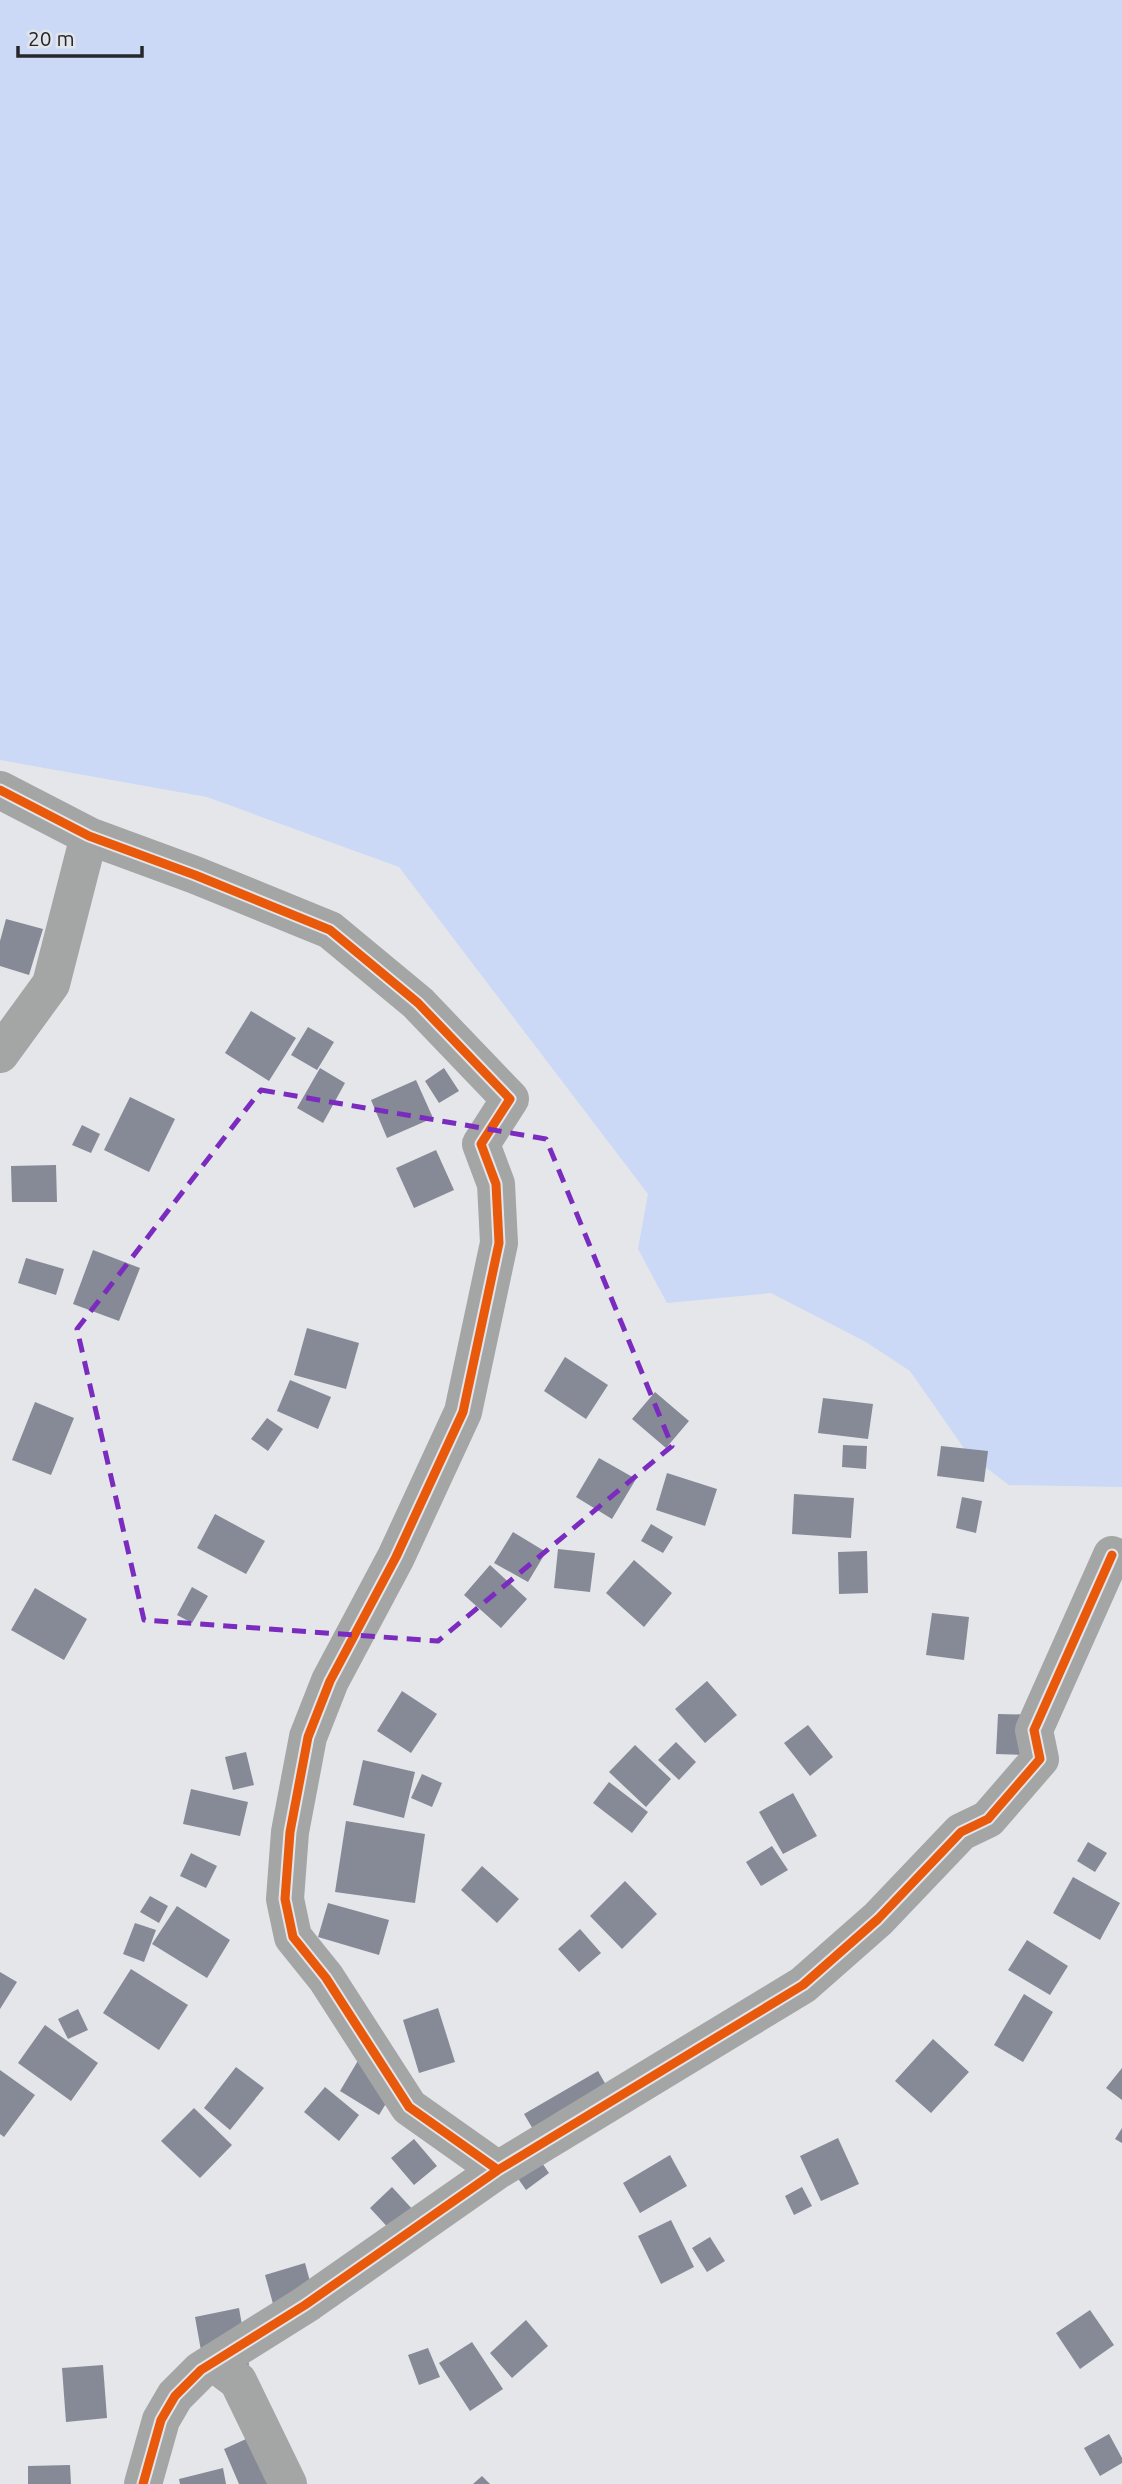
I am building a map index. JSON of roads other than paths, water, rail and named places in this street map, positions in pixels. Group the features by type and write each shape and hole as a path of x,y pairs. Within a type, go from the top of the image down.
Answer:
{"street":[{"path":"0,790 89,836 195,875 330,930 418,1003 510,1098 481,1144 496,1184 499,1243 463,1412 396,1557 330,1681 308,1737 290,1832 285,1899 293,1937 326,1978 409,2107 498,2170"},
{"path":"0,1054 51,984 89,836"},
{"path":"144,2484 162,2420 168,2408 175,2396 201,2370 305,2305 498,2170 803,1985 878,1920 961,1832 988,1819 1040,1759 1034,1730 1112,1555"},
{"path":"214,2363 238,2381 288,2484"}]}
